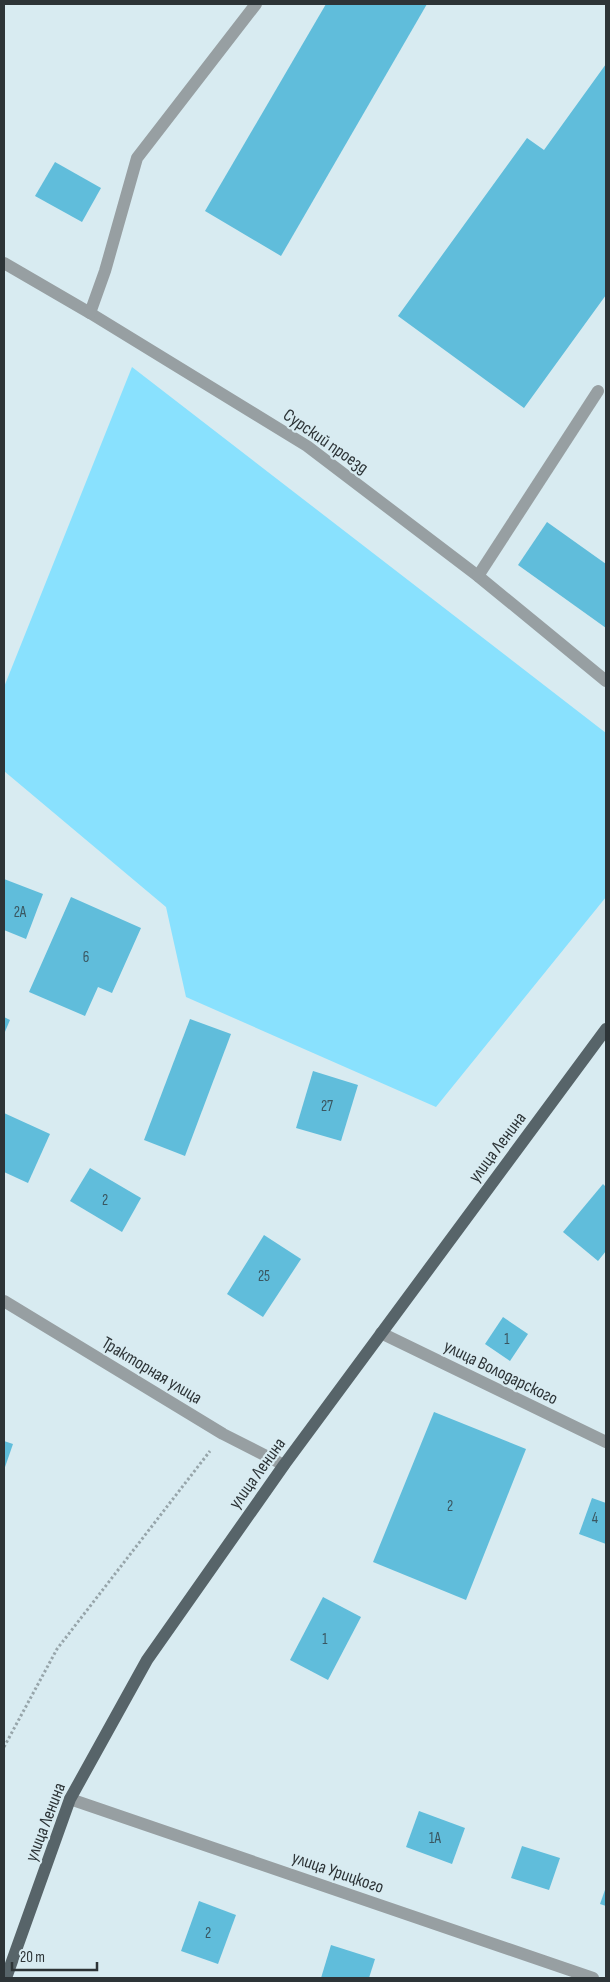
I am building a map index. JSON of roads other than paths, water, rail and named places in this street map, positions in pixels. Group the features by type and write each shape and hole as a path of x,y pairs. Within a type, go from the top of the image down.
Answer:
{"main road":[{"name":"улица Ленина","path":"6,1978 70,1799 147,1660 284,1465 606,1029"}],"street":[{"path":"90,313 105,271 137,158 256,4"},
{"name":"Сурский проезд","path":"4,263 90,313 307,446 478,576 606,681"},
{"path":"478,576 598,391"},
{"name":"Тракторная улица","path":"4,1301 223,1434 284,1465"},
{"name":"улица Володарского","path":"381,1333 606,1442"},
{"name":"улица Урицкого","path":"70,1799 593,1978"}]}
